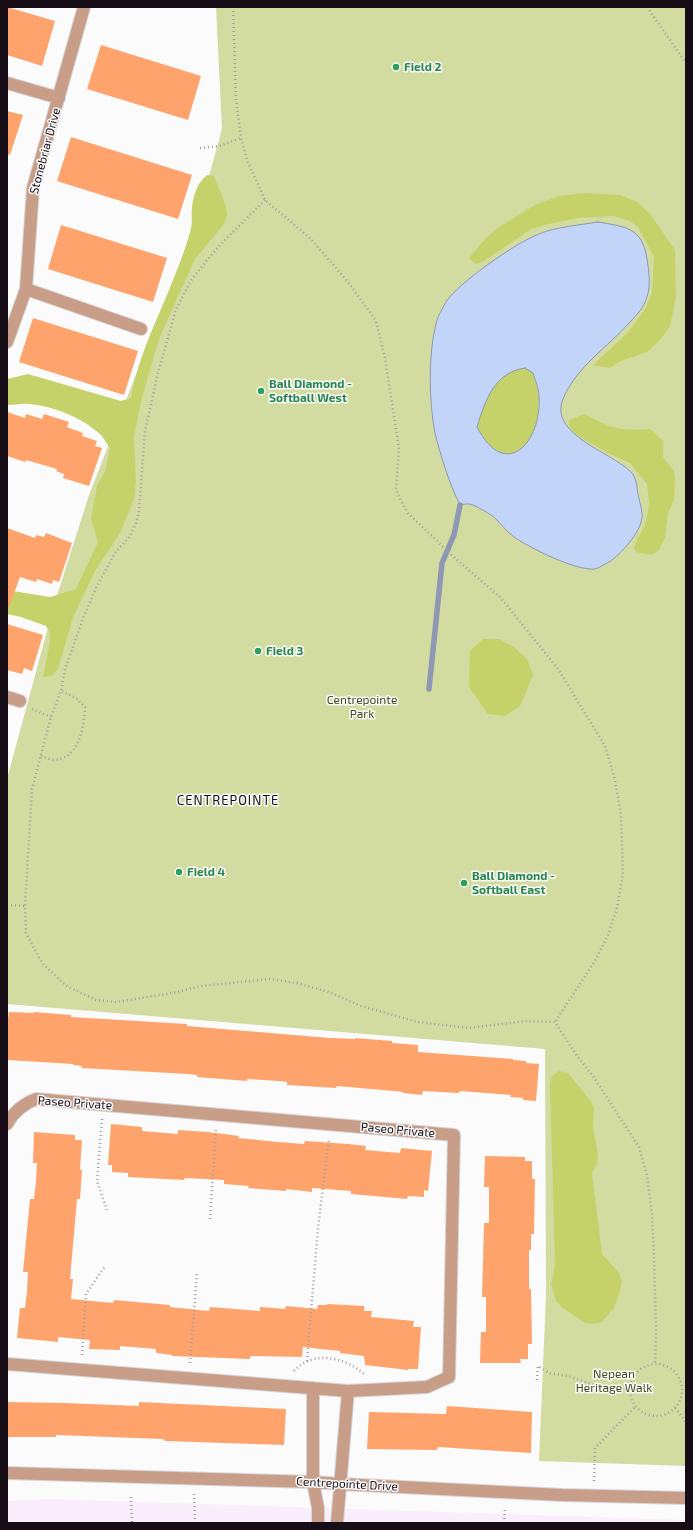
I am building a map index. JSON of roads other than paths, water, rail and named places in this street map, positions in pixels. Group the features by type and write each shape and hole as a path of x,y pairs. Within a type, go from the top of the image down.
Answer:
{"street":[{"name":"Stonebriar Drive","path":"7,342 26,289 33,188 84,7"},
{"path":"7,83 59,98"},
{"path":"26,289 141,329"},
{"path":"7,697 20,701"},
{"name":"Paseo Private","path":"7,1124 13,1114 21,1106 36,1099 454,1135 449,1377 427,1387 348,1391 7,1364"},
{"path":"313,1388 313,1482 318,1508 318,1523"},
{"path":"338,1523 342,1454 348,1391"},
{"name":"Centrepointe Drive","path":"7,1473 313,1482 594,1496 686,1498"}],"water":[{"path":"598,222 624,227 631,230 641,240 645,248 647,259 649,287 647,297 640,311 584,367 576,377 563,399 561,412 565,423 573,433 632,473 636,483 642,518 638,530 624,549 609,562 600,567 595,569 587,569 565,563 531,547 514,537 494,517 475,506 470,504 460,505 452,488 435,433 430,378 433,336 437,321 446,302 462,284 503,254 529,238 568,226","holes":["525,368 533,373 538,388 539,397 535,428 528,441 520,450 510,454 499,452 488,444 477,427 484,407 493,389 506,375"]}],"waterway":[{"path":"429,689 442,563 454,535 460,505"}],"place":[{"name":"Field 2","path":"396,67"},
{"name":"Ball Diamond - Softball West","path":"261,391"},
{"name":"Field 3","path":"258,651"},
{"name":"Field 4","path":"179,872"},
{"name":"Ball Diamond - Softball East","path":"464,883"}],"district":[{"name":"CENTREPOINTE","path":"228,801"}],"park label":[{"name":"Centrepointe Park","path":"362,707"},
{"name":"Nepean Heritage Walk","path":"614,1381"}]}
